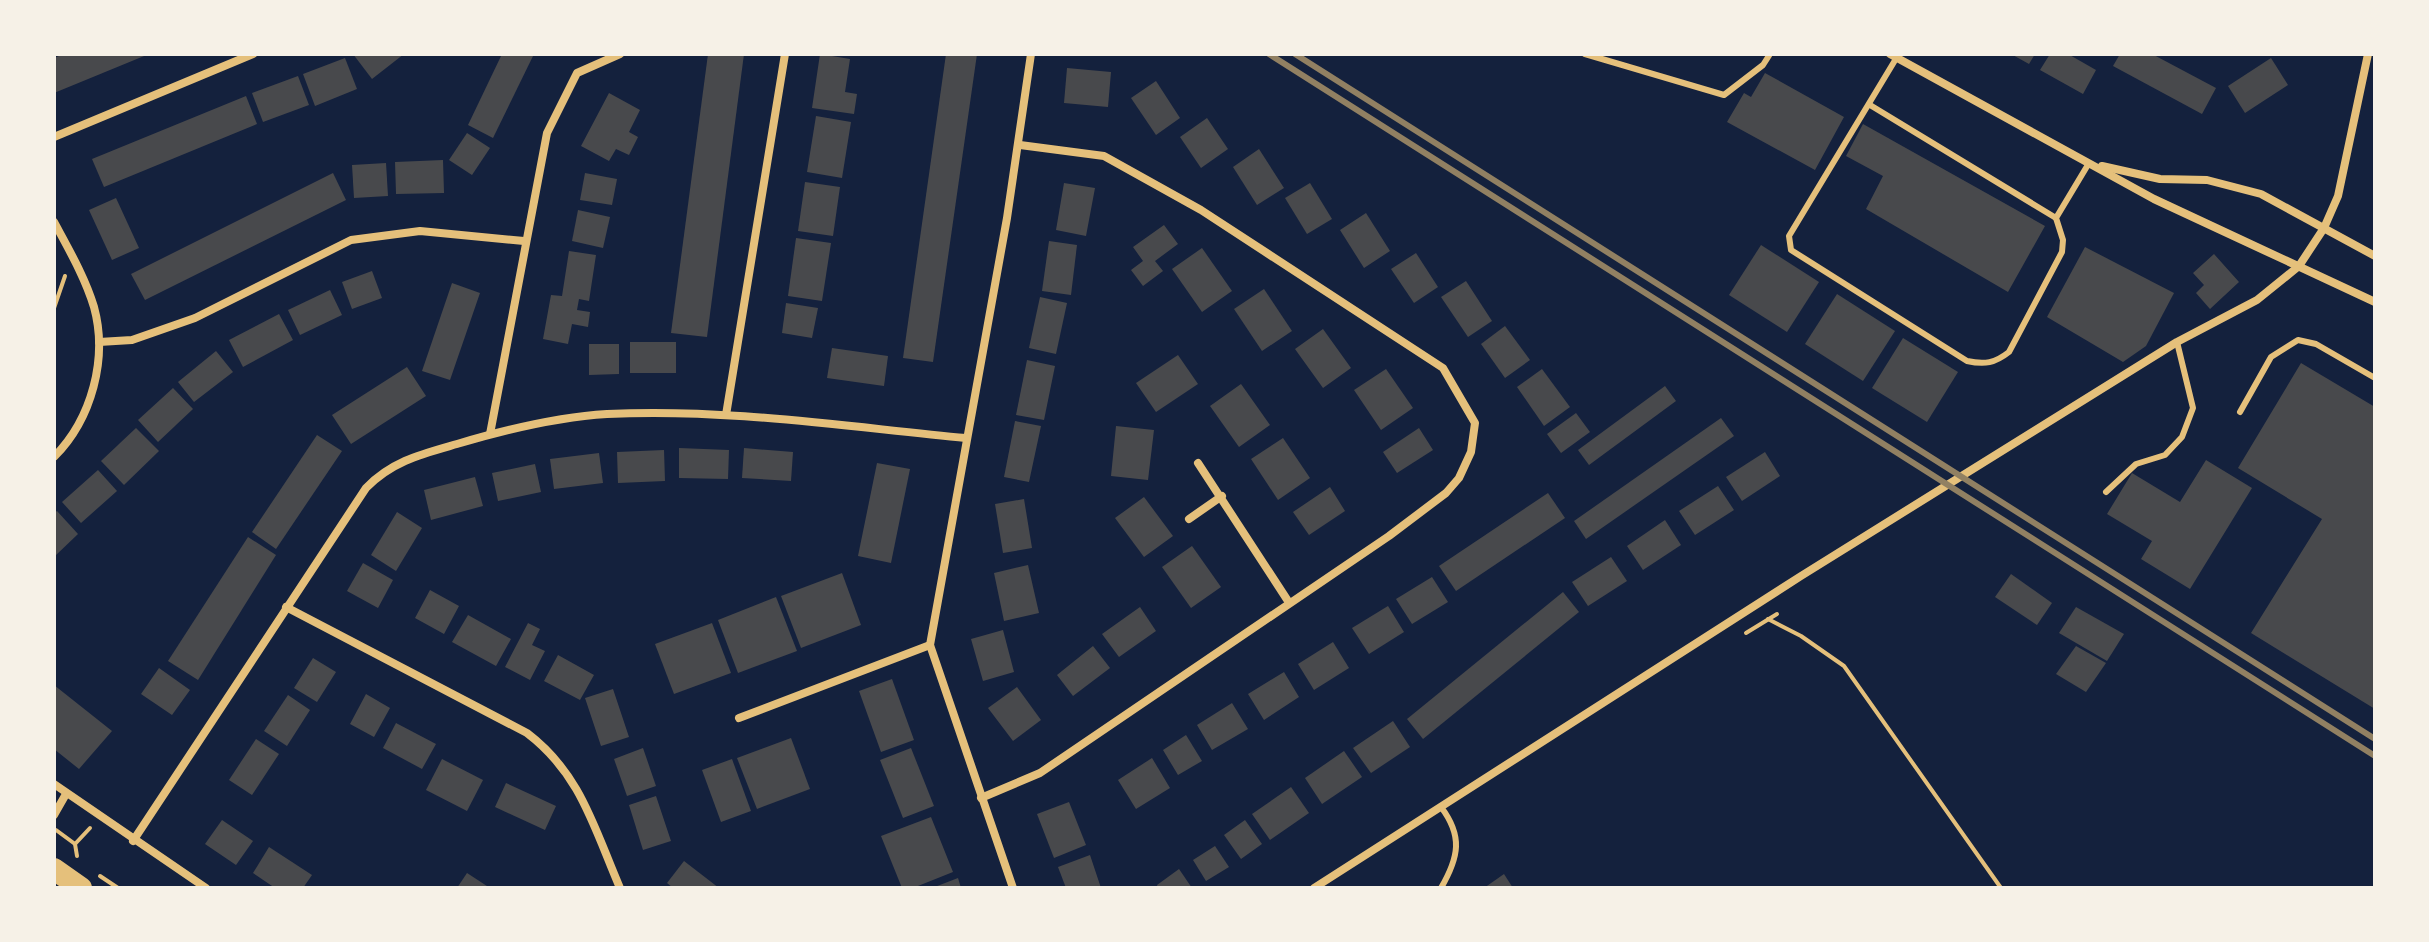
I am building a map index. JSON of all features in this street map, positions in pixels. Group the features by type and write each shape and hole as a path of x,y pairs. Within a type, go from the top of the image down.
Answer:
{"highway":[{"path":"54,869 81,888"}],"street":[{"path":"54,137 253,54"},
{"path":"490,434 524,241 547,133 577,73 620,54"},
{"path":"726,415 785,54"},
{"path":"1013,888 930,645 1020,145 1031,54"},
{"path":"1314,888 1801,576 2177,342 2257,300 2299,266 2324,228 2338,196 2368,54"},
{"path":"1894,56 2154,199 2375,302"},
{"path":"981,798 1040,773 1288,601 1389,536 1446,493 1459,478 1471,452 1475,423 1443,368 1201,210 1104,156 1020,145"},
{"path":"2089,163 2160,179 2229,184 2261,194 2375,256"},
{"path":"54,222 94,306 99,342 96,375 89,401 76,431 54,457"},
{"path":"99,342 132,340 195,318 351,240 420,231 524,241"},
{"path":"133,841 366,488 385,469 405,459 490,434 605,414 726,415 966,438"},
{"path":"1198,463 1288,601"},
{"path":"1189,519 1222,496"},
{"path":"286,607 527,733 554,753 571,776 620,888"},
{"path":"739,718 930,645"},
{"path":"54,784 133,841 206,888"},
{"path":"54,815 66,794"}],"lane":[{"path":"1585,54 1724,95 1763,65 1770,54"},
{"path":"1870,105 2056,218 2063,240 2062,252 2009,352 1999,360 1983,364 1967,361 1791,250 1789,236 1870,105 1894,56"},
{"path":"2056,218 2089,163"},
{"path":"2240,412 2271,357 2298,340 2316,344 2375,378"},
{"path":"2106,492 2136,464 2165,455 2182,437 2193,408 2177,342"},
{"path":"1441,807 1454,824 1457,844 1452,869 1441,888"}],"path":[{"path":"54,308 72,256"},
{"path":"1768,619 1801,636 1844,666 2001,888"},
{"path":"75,844 99,817"}],"building":[{"path":"64,54 149,54 54,93 54,58"},
{"path":"353,54 404,54 372,79"},
{"path":"502,54 534,54 493,138 468,125"},
{"path":"708,54 744,54 707,337 671,333"},
{"path":"820,54 850,59 845,92 857,94 854,114 812,108"},
{"path":"946,54 977,54 933,362 903,358"},
{"path":"2011,54 2035,54 2029,64"},
{"path":"2050,54 2068,54 2096,70 2083,94 2040,70"},
{"path":"2120,54 2152,54 2216,88 2202,114 2113,66"},
{"path":"345,58 357,89 315,106 303,74"},
{"path":"2271,58 2288,85 2245,113 2228,86"},
{"path":"1067,68 1111,72 1108,107 1064,103"},
{"path":"1765,73 1844,117 1815,170 1727,122 1744,93 1751,97"},
{"path":"298,76 309,105 263,122 252,93"},
{"path":"1156,81 1180,118 1156,135 1131,98"},
{"path":"609,93 640,110 629,132 638,137 629,155 616,149 609,161 581,146"},
{"path":"246,96 257,124 104,187 92,159"},
{"path":"816,116 851,122 842,178 807,172"},
{"path":"1207,118 1228,149 1201,168 1180,137"},
{"path":"1863,124 2045,226 2008,292 1866,209 1883,176 1846,156"},
{"path":"467,133 490,148 472,175 449,160"},
{"path":"1259,149 1284,188 1257,205 1233,167"},
{"path":"443,160 444,193 396,194 395,162"},
{"path":"386,163 388,196 354,198 352,165"},
{"path":"333,173 346,200 145,300 131,274"},
{"path":"585,173 617,179 612,205 580,200"},
{"path":"805,182 840,187 833,236 798,231"},
{"path":"1064,183 1095,188 1086,236 1056,230"},
{"path":"1310,183 1332,219 1307,234 1285,198"},
{"path":"116,198 139,248 112,260 89,210"},
{"path":"578,210 610,217 603,248 572,241"},
{"path":"1366,213 1390,251 1364,268 1340,230"},
{"path":"1164,225 1178,244 1155,261 1163,271 1143,286 1131,270 1143,261 1133,247"},
{"path":"796,238 831,243 822,301 788,296"},
{"path":"1049,241 1077,245 1071,295 1042,291"},
{"path":"1761,245 1819,282 1787,332 1729,295"},
{"path":"2085,247 2174,293 2146,346 2123,362 2047,317"},
{"path":"1202,248 1232,291 1202,312 1172,269"},
{"path":"569,251 596,255 589,301 579,299 577,310 590,312 588,327 572,324 568,344 543,339 551,295 562,296"},
{"path":"1416,253 1438,287 1414,303 1391,269"},
{"path":"2214,254 2239,282 2210,309 2196,293 2204,285 2193,273"},
{"path":"372,271 382,298 352,309 342,282"},
{"path":"1466,281 1492,321 1468,337 1441,297"},
{"path":"452,283 480,293 450,380 422,371"},
{"path":"1264,289 1292,331 1262,351 1234,309"},
{"path":"330,290 342,315 300,335 288,310"},
{"path":"1837,294 1895,331 1863,381 1805,344"},
{"path":"1040,297 1067,303 1056,354 1029,348"},
{"path":"786,303 818,308 812,338 782,333"},
{"path":"279,314 293,340 243,367 229,340"},
{"path":"1505,326 1530,360 1505,378 1481,344"},
{"path":"1323,329 1351,368 1323,388 1295,349"},
{"path":"1903,338 1958,372 1927,422 1872,388"},
{"path":"630,342 676,342 676,373 630,373"},
{"path":"589,344 619,344 619,374 589,375"},
{"path":"832,348 888,356 884,386 827,378"},
{"path":"216,351 233,372 194,402 178,382"},
{"path":"1178,355 1198,384 1156,412 1136,383"},
{"path":"1027,360 1055,366 1044,420 1016,415"},
{"path":"2301,363 2375,407 2375,709 2251,633 2322,519 2238,468"},
{"path":"407,367 426,396 351,444 332,415"},
{"path":"1386,369 1413,408 1381,430 1354,390"},
{"path":"1542,369 1570,407 1544,426 1517,387"},
{"path":"1241,384 1270,425 1239,447 1210,406"},
{"path":"1665,386 1676,401 1589,465 1578,450"},
{"path":"173,388 193,409 158,442 138,420"},
{"path":"1576,413 1590,432 1561,453 1547,434"},
{"path":"1721,418 1734,436 1586,539 1574,521"},
{"path":"1015,421 1041,426 1029,482 1004,477"},
{"path":"1116,426 1154,430 1148,480 1111,476"},
{"path":"136,428 159,451 124,485 101,461"},
{"path":"1419,428 1433,450 1397,473 1383,452"},
{"path":"317,435 342,451 276,549 252,532"},
{"path":"1283,438 1310,478 1278,500 1251,459"},
{"path":"679,448 729,450 728,479 679,478"},
{"path":"744,448 793,452 791,481 742,478"},
{"path":"664,450 665,481 618,483 617,452"},
{"path":"1765,452 1780,476 1742,501 1726,477"},
{"path":"599,453 603,483 554,489 550,459"},
{"path":"2206,460 2252,488 2190,589 2141,559 2152,541 2107,514 2132,473 2180,502"},
{"path":"877,463 910,469 891,563 858,556"},
{"path":"535,464 541,492 498,501 492,473"},
{"path":"98,470 117,491 81,523 62,502"},
{"path":"475,477 483,506 431,520 424,490"},
{"path":"1718,486 1734,510 1695,535 1679,511"},
{"path":"1330,487 1345,511 1309,535 1293,512"},
{"path":"1548,493 1565,518 1456,591 1439,566"},
{"path":"1144,497 1173,536 1144,557 1115,518"},
{"path":"1024,499 1032,548 1003,553 995,504"},
{"path":"57,511 78,534 54,557 54,513"},
{"path":"397,512 422,528 396,571 371,555"},
{"path":"1665,520 1681,545 1643,570 1627,546"},
{"path":"248,537 276,555 198,680 168,661"},
{"path":"1192,546 1221,587 1191,608 1162,567"},
{"path":"1611,557 1627,581 1588,606 1572,582"},
{"path":"363,563 393,580 378,608 347,591"},
{"path":"1028,565 1039,613 1004,621 994,573"},
{"path":"842,573 861,625 801,648 781,596"},
{"path":"2011,574 2052,603 2037,625 1995,597"},
{"path":"1432,577 1448,602 1412,624 1396,599"},
{"path":"430,590 459,606 444,634 415,618"},
{"path":"1563,592 1579,612 1423,739 1407,719"},
{"path":"776,597 797,651 738,673 718,620"},
{"path":"1388,606 1404,632 1369,654 1352,628"},
{"path":"1140,607 1156,631 1119,657 1102,634"},
{"path":"2076,607 2124,634 2107,661 2059,633"},
{"path":"468,615 511,639 496,666 452,642"},
{"path":"528,623 540,629 532,645 545,651 530,680 505,667"},
{"path":"712,623 731,673 674,694 655,644"},
{"path":"1003,630 1014,672 983,681 971,639"},
{"path":"1333,642 1349,668 1314,690 1298,664"},
{"path":"1093,646 1110,668 1073,696 1057,675"},
{"path":"2076,646 2106,663 2086,692 2056,674"},
{"path":"558,655 594,675 580,700 544,681"},
{"path":"313,658 336,672 317,702 294,688"},
{"path":"159,668 190,690 172,715 141,694"},
{"path":"1284,672 1299,697 1264,720 1248,694"},
{"path":"892,679 914,740 881,752 859,691"},
{"path":"54,685 112,731 79,769 54,749"},
{"path":"1017,687 1041,720 1013,741 988,708"},
{"path":"613,689 629,737 601,746 585,698"},
{"path":"366,694 390,708 374,737 350,724"},
{"path":"288,695 310,710 287,746 264,731"},
{"path":"1232,703 1248,729 1212,750 1197,725"},
{"path":"1393,721 1410,747 1371,773 1353,748"},
{"path":"396,723 436,744 422,769 383,748"},
{"path":"1186,735 1202,761 1178,775 1163,750"},
{"path":"791,738 810,789 757,809 737,758"},
{"path":"256,739 279,754 252,795 229,780"},
{"path":"643,748 656,786 627,796 614,759"},
{"path":"911,748 934,806 903,818 880,760"},
{"path":"1344,751 1362,777 1322,804 1305,778"},
{"path":"1152,758 1170,788 1136,809 1118,780"},
{"path":"442,759 483,780 467,811 426,790"},
{"path":"732,759 751,811 721,822 702,770"},
{"path":"506,783 556,806 545,830 495,807"},
{"path":"1291,787 1309,813 1270,840 1252,814"},
{"path":"656,796 671,841 643,850 629,805"},
{"path":"1069,802 1086,845 1054,858 1037,814"},
{"path":"931,817 953,872 913,888 902,888 881,836"},
{"path":"222,820 253,841 236,865 205,844"},
{"path":"1245,820 1262,844 1241,859 1224,835"},
{"path":"1215,846 1229,867 1206,881 1193,860"},
{"path":"269,847 312,875 303,888 275,888 253,873"},
{"path":"1090,855 1101,888 1066,888 1058,867"},
{"path":"684,861 719,888 673,888 667,883"},
{"path":"1179,869 1192,888 1158,888 1157,885"},
{"path":"467,873 490,888 457,888"},
{"path":"1504,874 1513,888 1484,888"},
{"path":"958,878 961,888 932,888"}],"railway":[{"path":"1269,54 2375,756"},
{"path":"1295,54 2375,739"}]}
